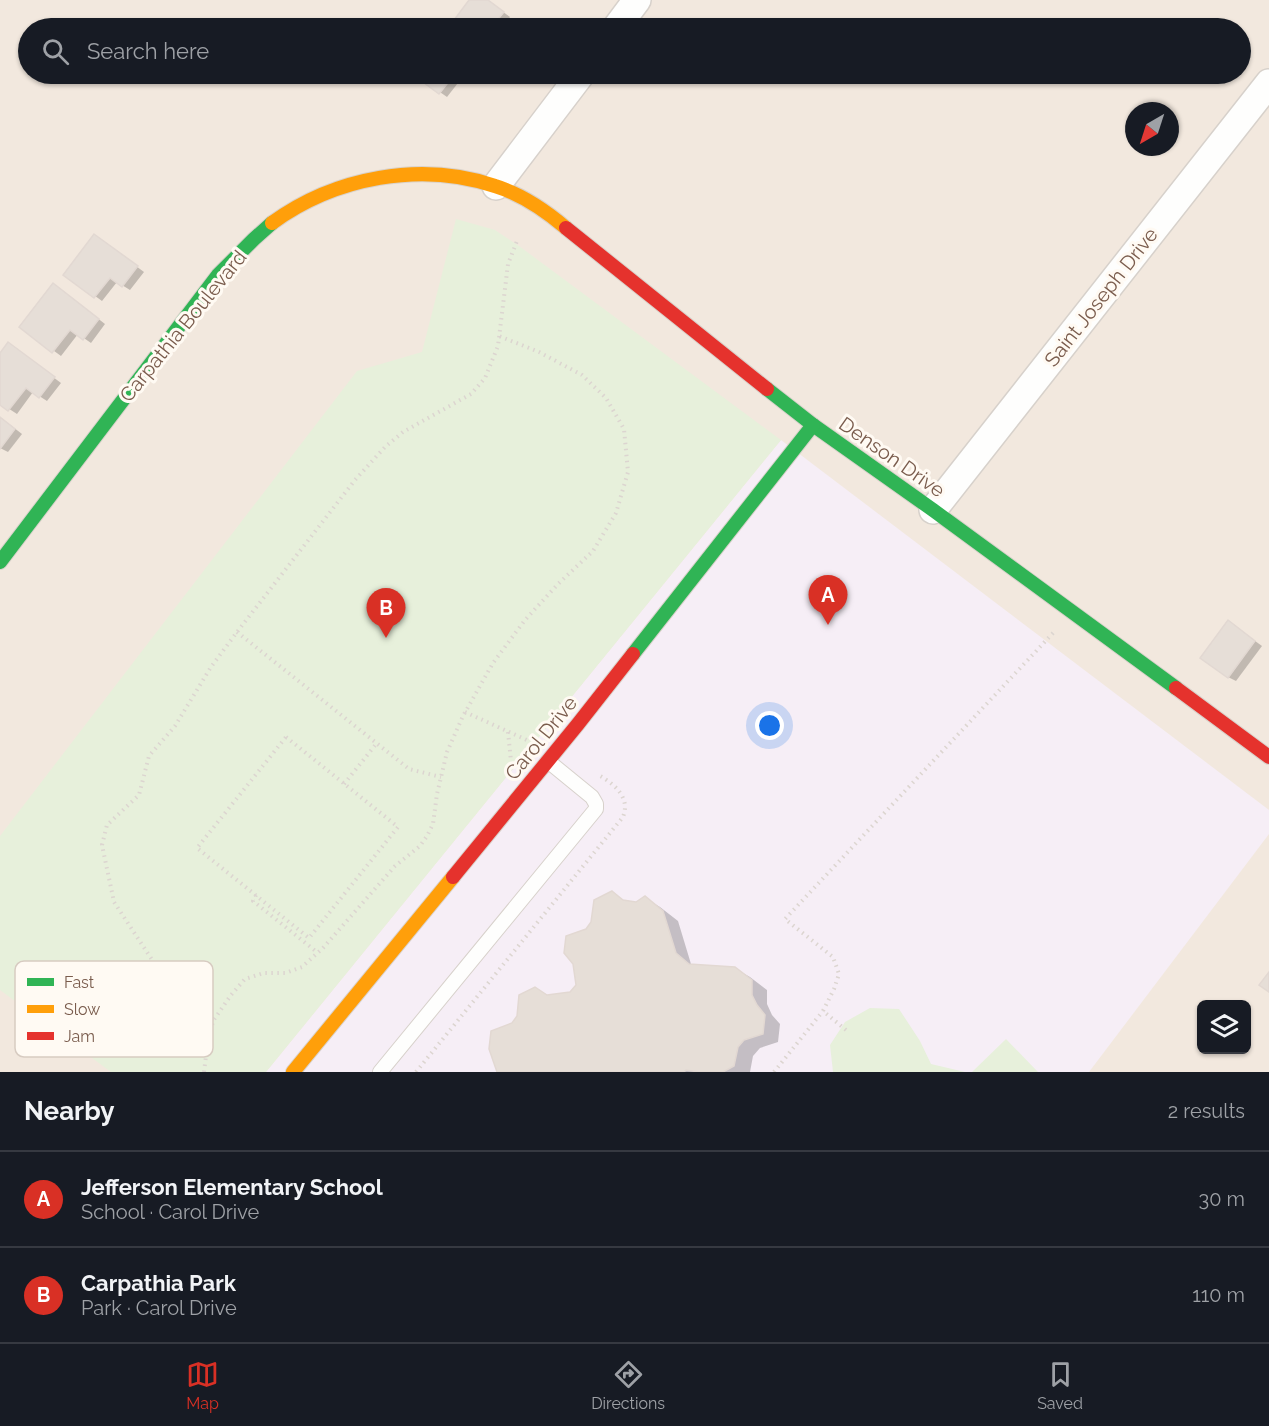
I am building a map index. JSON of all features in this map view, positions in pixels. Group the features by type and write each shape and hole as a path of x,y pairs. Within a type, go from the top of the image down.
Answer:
{"street":[{"path":"624,18 637,0"},
{"name":"Saint Joseph Drive","path":"933,510 1269,83"},
{"path":"496,186 573,84"},
{"name":"Carpathia Boulevard","path":"0,562 218,275 255,237 276,220 302,203 331,189 372,179 434,174 496,186"},
{"name":"Denson Drive","path":"496,186 522,198 555,219 813,425 933,510 1269,757"},
{"name":"Carol Drive","path":"293,1072 578,724 813,425"}],"lane":[{"path":"380,1072 596,809 592,797 552,756"}],"path":[{"path":"153,961 114,902 102,845 106,825 140,795 149,756 175,726 211,667 237,632 355,480 385,447 403,432 471,394 484,378 498,346 508,264 517,241"},
{"path":"213,1021 245,979 264,973 285,973 302,967 395,866 420,846 428,836 433,824 447,752 465,712 493,663 525,620 558,584 593,552 616,513 628,472 624,429 606,398 582,375 540,352 500,336"},
{"path":"774,1072 823,1011 839,974 833,957 785,919 1050,635 1074,614"},
{"path":"237,632 409,770 441,777"},
{"path":"465,712 537,745 552,756"},
{"path":"286,737 398,827 309,938 256,895 197,848 286,737"},
{"path":"344,784 376,743"},
{"path":"256,895 253,901 318,952"},
{"path":"823,1011 846,1030"},
{"path":"204,1072 206,1057"}],"shaded area":[{"path":"0,0 1269,0 1269,1072 0,1072"},
{"path":"781,440 1269,810 1269,834 1089,1072 266,1072"}],"green space":[{"path":"456,219 495,230 519,246 781,440 266,1072 111,1072 91,1057 213,1057 213,961 15,961 15,1001 0,990 0,836 357,371 422,352"},
{"path":"870,1008 899,1009 920,1041 931,1064 965,1072 833,1072 830,1045 845,1022"},
{"path":"1006,1039 1038,1072 972,1072"}],"building":[{"path":"469,0 488,0 504,12 499,18 456,18"},
{"path":"426,84 447,84 439,94"},
{"path":"94,234 138,266 122,287 110,278 94,298 63,275"},
{"path":"53,283 99,319 83,340 70,330 52,353 19,327"},
{"path":"8,342 55,377 39,398 26,388 8,411 0,405 0,353"},
{"path":"0,417 15,429 0,449"},
{"path":"1228,620 1255,641 1228,678 1200,658"},
{"path":"612,891 623,900 636,902 645,896 663,911 676,953 689,964 735,967 752,980 752,995 765,1015 763,1034 744,1040 738,1047 734,1066 723,1072 686,1070 684,1072 497,1072 489,1049 491,1031 512,1023 517,1016 519,995 535,987 547,995 570,992 576,985 573,964 564,953 566,936 586,929 591,922 594,900"},
{"path":"1269,972 1269,992 1259,985"}],"traffic: fast":[{"path":"0,562 218,275 272,223"},
{"path":"767,389 813,425 1176,688"},
{"path":"633,654 813,425"}],"traffic: slow":[{"path":"272,223 323,194 351,184 379,178 438,175 467,179 505,189 533,204 566,228"},
{"path":"293,1072 453,877"}],"traffic: jam":[{"path":"566,228 767,389"},
{"path":"453,877 633,654"},
{"path":"1176,688 1269,757"}],"place":[{"name":"Jefferson Elementary School","path":"828,625"},
{"name":"Carpathia Park","path":"386,638"}]}
